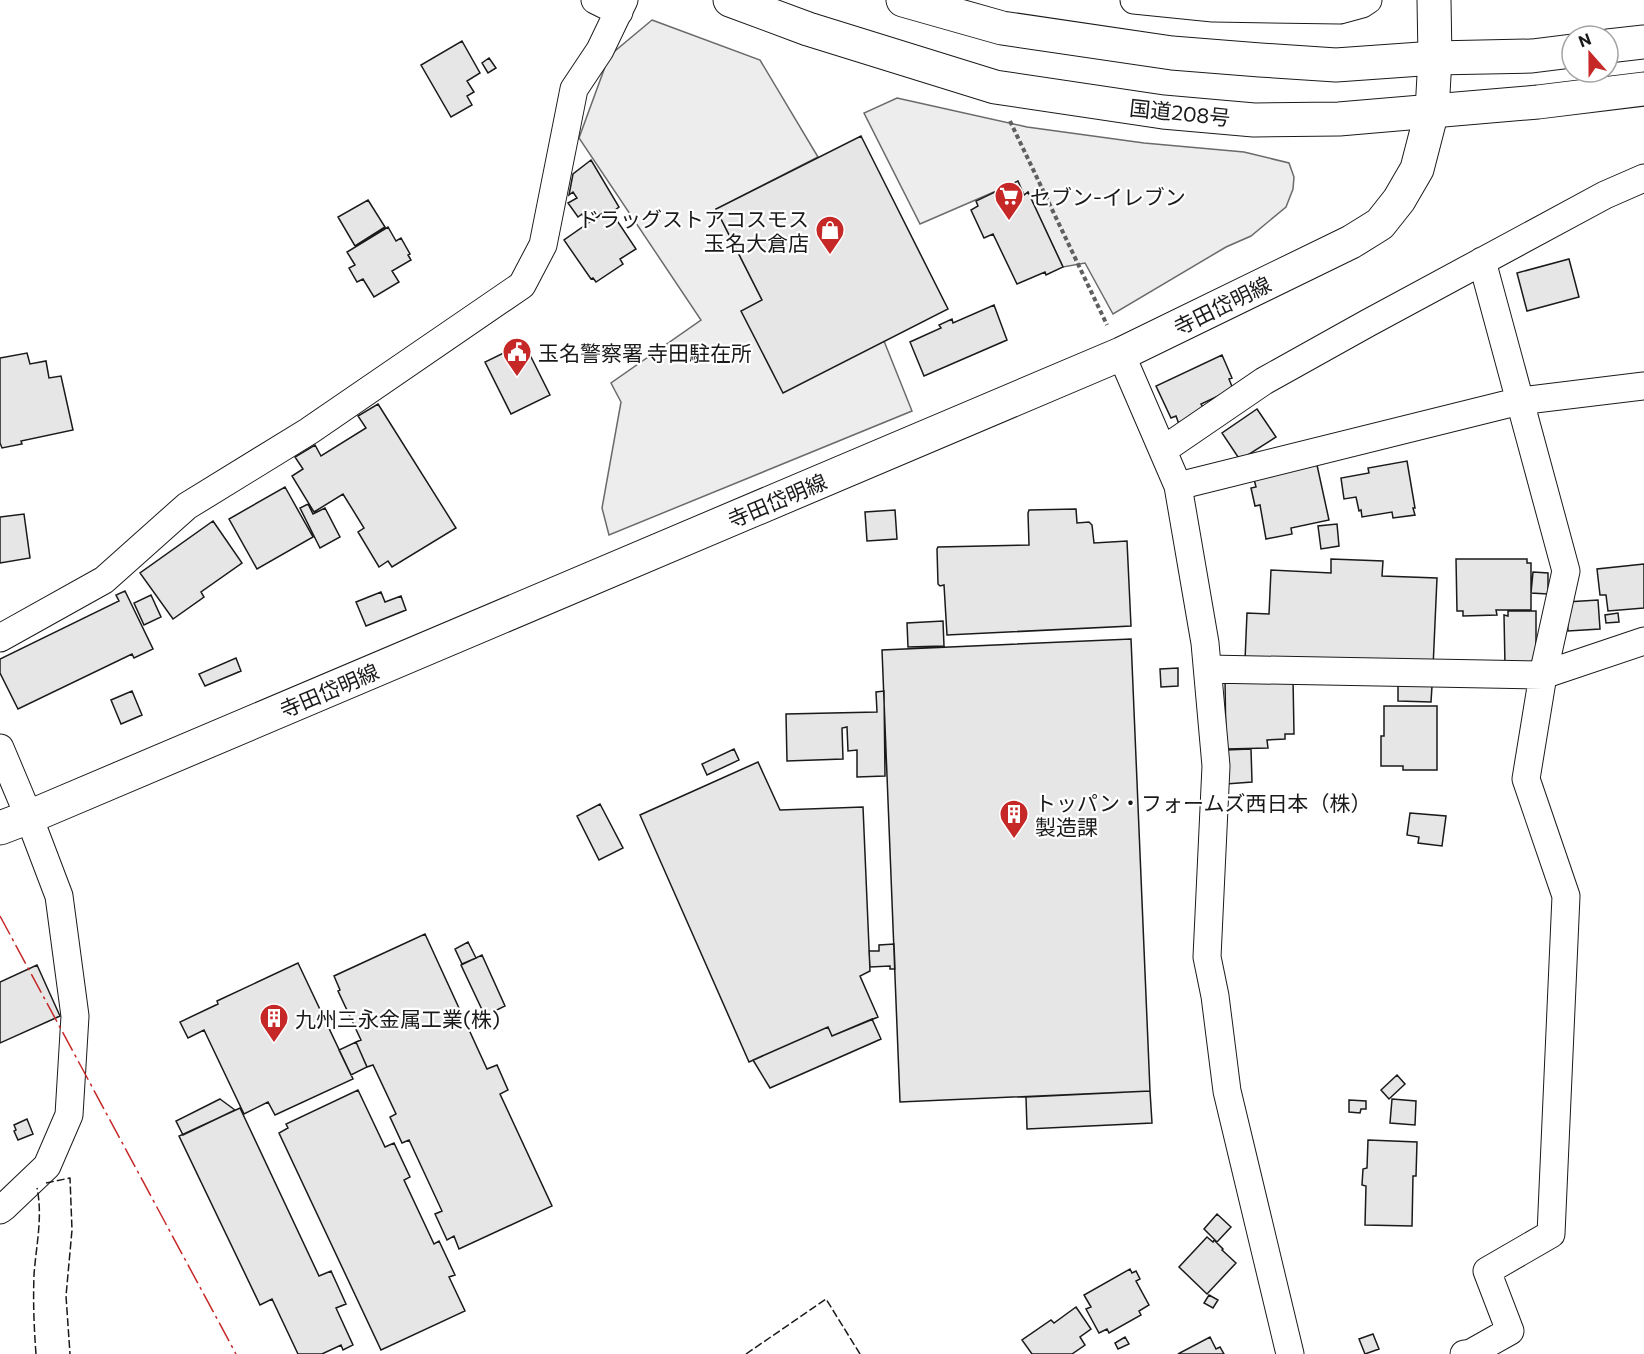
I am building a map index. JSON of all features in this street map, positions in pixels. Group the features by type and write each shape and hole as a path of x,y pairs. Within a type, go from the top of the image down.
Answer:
{"main road":[{"name":"国道208号","path":"730,0 808,28 994,87 1163,112 1254,120 1340,119 1538,102 1644,89"},
{"path":"903,0 1002,28 1172,53 1336,65 1435,58 1532,56 1560,52"},
{"name":"寺田岱明線","path":"14,822 1121,354 1351,242 1380,224 1399,200 1417,169 1432,111 1435,58 1434,0"},
{"path":"1620,45 1644,42"}],"street":[{"path":"0,638 104,580 187,506 309,431 522,285 543,245 574,89 600,50 621,6 595,0"},
{"path":"1134,0 1213,8 1340,10 1368,0"},
{"path":"1163,450 1264,381 1368,322 1605,195 1644,178"},
{"path":"1464,1354 1471,1353 1510,1331 1487,1271 1551,1234 1566,896 1526,779 1543,675 1566,571 1482,261"},
{"path":"1121,354 1178,486 1205,643 1216,766 1208,957 1227,1091 1290,1354"},
{"path":"1178,486 1520,401 1644,386"},
{"path":"1208,669 1543,675 1644,641"},
{"path":"0,748 14,822 59,896 75,1016 69,1115 47,1166 0,1210"}],"path":[{"path":"994,87 1121,354"}],"shaded area":[{"path":"652,20 760,60 818,157 716,209 762,300 884,341 912,411 609,535 602,508 621,402 611,383 701,320 579,138 609,56"},
{"path":"897,98 1027,127 1144,143 1244,152 1289,163 1294,177 1293,189 1286,207 1251,236 1226,247 1113,314 1085,263 1063,267 1028,193 1024,195 1017,182 920,224 864,113"}],"building":[{"path":"462,41 480,73 467,81 474,92 467,96 472,105 451,117 421,65"},
{"path":"489,58 496,68 488,73 482,63"},
{"name":"ドラッグストアコスモス 玉名大倉店","path":"861,136 948,309 783,393 741,311 762,300 716,209"},
{"path":"591,160 619,207 608,215 606,211 595,219 592,215 586,220 582,214 578,217 568,203 577,198 573,192 569,195 573,174"},
{"name":"セブン-イレブン","path":"1018,181 1024,195 1028,192 1063,267 1017,284 993,234 984,238 971,210 978,206 976,201"},
{"path":"368,200 385,227 355,246 338,217"},
{"path":"604,212 609,219 614,216 636,249 620,259 623,264 596,282 593,278 591,279 564,240"},
{"path":"388,227 396,241 401,238 411,260 392,271 399,282 374,297 363,279 357,282 349,268 355,265 347,252"},
{"path":"1569,259 1579,297 1527,311 1517,273"},
{"path":"994,305 1007,340 924,376 910,342 941,328 939,325 952,319 953,323"},
{"name":"玉名警察署 寺田駐在所","path":"524,343 550,395 511,414 485,362"},
{"path":"27,353 30,364 46,361 49,378 61,376 73,430 21,441 22,444 2,448 0,443 0,358"},
{"path":"1222,355 1232,378 1229,379 1233,389 1201,404 1204,409 1180,427 1176,416 1171,418 1156,386"},
{"path":"378,404 456,528 392,567 388,561 379,567 358,532 364,528 343,494 314,512 292,476 303,469 295,457 315,445 321,456 366,428 358,416"},
{"path":"1257,409 1276,437 1240,460 1222,433"},
{"path":"1407,461 1415,515 1393,518 1392,512 1362,517 1356,497 1344,499 1341,478 1369,473 1368,468"},
{"path":"1317,465 1329,520 1291,528 1292,534 1266,539 1260,505 1255,506 1251,488 1256,487 1254,479"},
{"path":"285,487 313,537 257,569 229,519"},
{"path":"308,504 313,514 325,508 340,537 320,548 300,508"},
{"path":"1076,509 1077,523 1089,522 1092,525 1094,543 1127,541 1131,626 947,635 944,585 938,584 938,547 1029,545 1029,510"},
{"path":"895,510 897,539 867,541 865,512"},
{"path":"24,514 30,558 0,563 0,517"},
{"path":"213,521 242,563 201,592 204,597 173,619 140,573"},
{"path":"1337,524 1339,546 1321,549 1318,526"},
{"path":"1331,559 1383,561 1382,576 1437,578 1433,668 1245,660 1247,613 1269,614 1271,570 1331,573"},
{"path":"1456,559 1527,559 1527,563 1531,563 1531,610 1496,610 1497,615 1463,616 1463,611 1457,611"},
{"path":"1644,564 1644,608 1608,611 1606,595 1600,595 1597,569"},
{"path":"1533,572 1548,573 1548,594 1531,593"},
{"path":"125,591 153,649 134,658 132,654 18,709 0,673 0,659 119,601 116,595"},
{"path":"381,592 385,602 401,596 406,610 366,626 356,602"},
{"path":"151,595 161,617 144,625 134,603"},
{"path":"1598,600 1600,629 1568,631 1566,602"},
{"path":"1508,611 1536,611 1536,666 1505,666 1504,615 1508,616"},
{"path":"1618,613 1619,622 1606,623 1605,615"},
{"path":"943,621 944,646 908,647 907,623"},
{"name":"トッパン・フォームズ西日本（株） 製造課","path":"1131,639 1150,1091 900,1102 882,650"},
{"path":"236,658 241,671 205,686 199,674"},
{"path":"1178,668 1178,686 1161,687 1160,669"},
{"path":"1293,678 1294,734 1285,734 1285,739 1267,740 1268,748 1226,749 1225,679"},
{"path":"1398,685 1432,686 1431,702 1398,701"},
{"path":"132,691 142,715 121,724 111,700"},
{"path":"884,691 885,776 857,777 857,750 848,751 847,727 842,728 843,759 787,761 786,714 877,712 876,692"},
{"path":"1384,706 1437,706 1437,770 1403,770 1403,766 1381,766"},
{"path":"734,749 739,760 707,775 702,764"},
{"path":"1251,749 1252,782 1226,784 1225,750"},
{"path":"758,762 780,810 863,807 870,971 860,976 878,1017 832,1036 828,1027 749,1062 640,815"},
{"path":"600,804 623,848 599,860 577,816"},
{"path":"1410,813 1446,816 1442,846 1418,843 1419,837 1407,835"},
{"path":"425,934 487,1069 497,1065 508,1090 500,1094 552,1206 459,1249 454,1236 447,1240 435,1214 442,1211 409,1140 402,1143 390,1117 396,1114 373,1065 367,1067 356,1042 361,1040 338,991 340,990 334,976"},
{"path":"468,942 476,958 462,964 455,949"},
{"path":"894,944 895,969 890,969 890,966 870,967 869,951 879,951 879,945"},
{"path":"482,955 505,1006 485,1016 461,965"},
{"name":"九州三永金属工業(株)","path":"298,963 353,1079 275,1115 268,1102 244,1114 204,1030 188,1038 180,1022 218,1004 217,1001"},
{"path":"37,965 60,1016 0,1043 0,982"},
{"path":"872,1019 881,1039 770,1088 753,1060 828,1027 832,1036"},
{"path":"356,1042 367,1067 351,1075 339,1050"},
{"path":"1397,1075 1405,1084 1389,1099 1381,1090"},
{"path":"358,1090 385,1147 394,1143 410,1177 404,1180 434,1244 439,1241 455,1275 449,1277 465,1311 381,1350 279,1133 288,1128 286,1124"},
{"path":"1150,1091 1152,1123 1027,1129 1026,1097"},
{"path":"220,1099 235,1110 183,1135 176,1121"},
{"path":"1392,1099 1416,1101 1415,1125 1390,1123"},
{"path":"1349,1100 1366,1101 1366,1109 1361,1109 1360,1113 1349,1112"},
{"path":"240,1108 319,1276 331,1271 346,1304 336,1308 353,1345 343,1350 341,1345 322,1354 298,1354 272,1299 260,1305 179,1136"},
{"path":"27,1119 33,1134 18,1140 14,1125"},
{"path":"1368,1140 1417,1142 1416,1176 1413,1176 1412,1226 1365,1225 1366,1186 1362,1185 1363,1169 1367,1168"},
{"path":"1217,1214 1231,1227 1217,1242 1204,1229"},
{"path":"1207,1237 1213,1242 1214,1240 1236,1263 1207,1294 1179,1267"},
{"path":"1130,1269 1132,1273 1136,1271 1140,1279 1136,1281 1149,1305 1139,1311 1141,1315 1109,1333 1107,1329 1099,1333 1086,1309 1091,1307 1084,1295"},
{"path":"1209,1295 1218,1300 1213,1308 1204,1303"},
{"path":"1076,1307 1091,1329 1080,1337 1085,1345 1072,1354 1032,1354 1022,1340 1051,1320 1054,1323"},
{"path":"1373,1334 1379,1349 1365,1354 1359,1339"},
{"path":"1125,1337 1129,1344 1118,1349 1115,1343"},
{"path":"1210,1337 1216,1349 1220,1347 1224,1354 1178,1354"}],"fence":[{"path":"46,1183 70,1178 72,1230 66,1296 70,1354"},
{"path":"36,1354 34,1275 39,1221 37,1188"},
{"path":"746,1354 826,1299 860,1354"}],"power":[{"path":"0,916 236,1354"}],"place":[{"name":"セブン-イレブン","path":"1009,222"},
{"name":"ドラッグストアコスモス 玉名大倉店","path":"830,256"},
{"name":"玉名警察署 寺田駐在所","path":"517,378"},
{"name":"トッパン・フォームズ西日本（株） 製造課","path":"1014,840"},
{"name":"九州三永金属工業(株)","path":"274,1044"}]}
